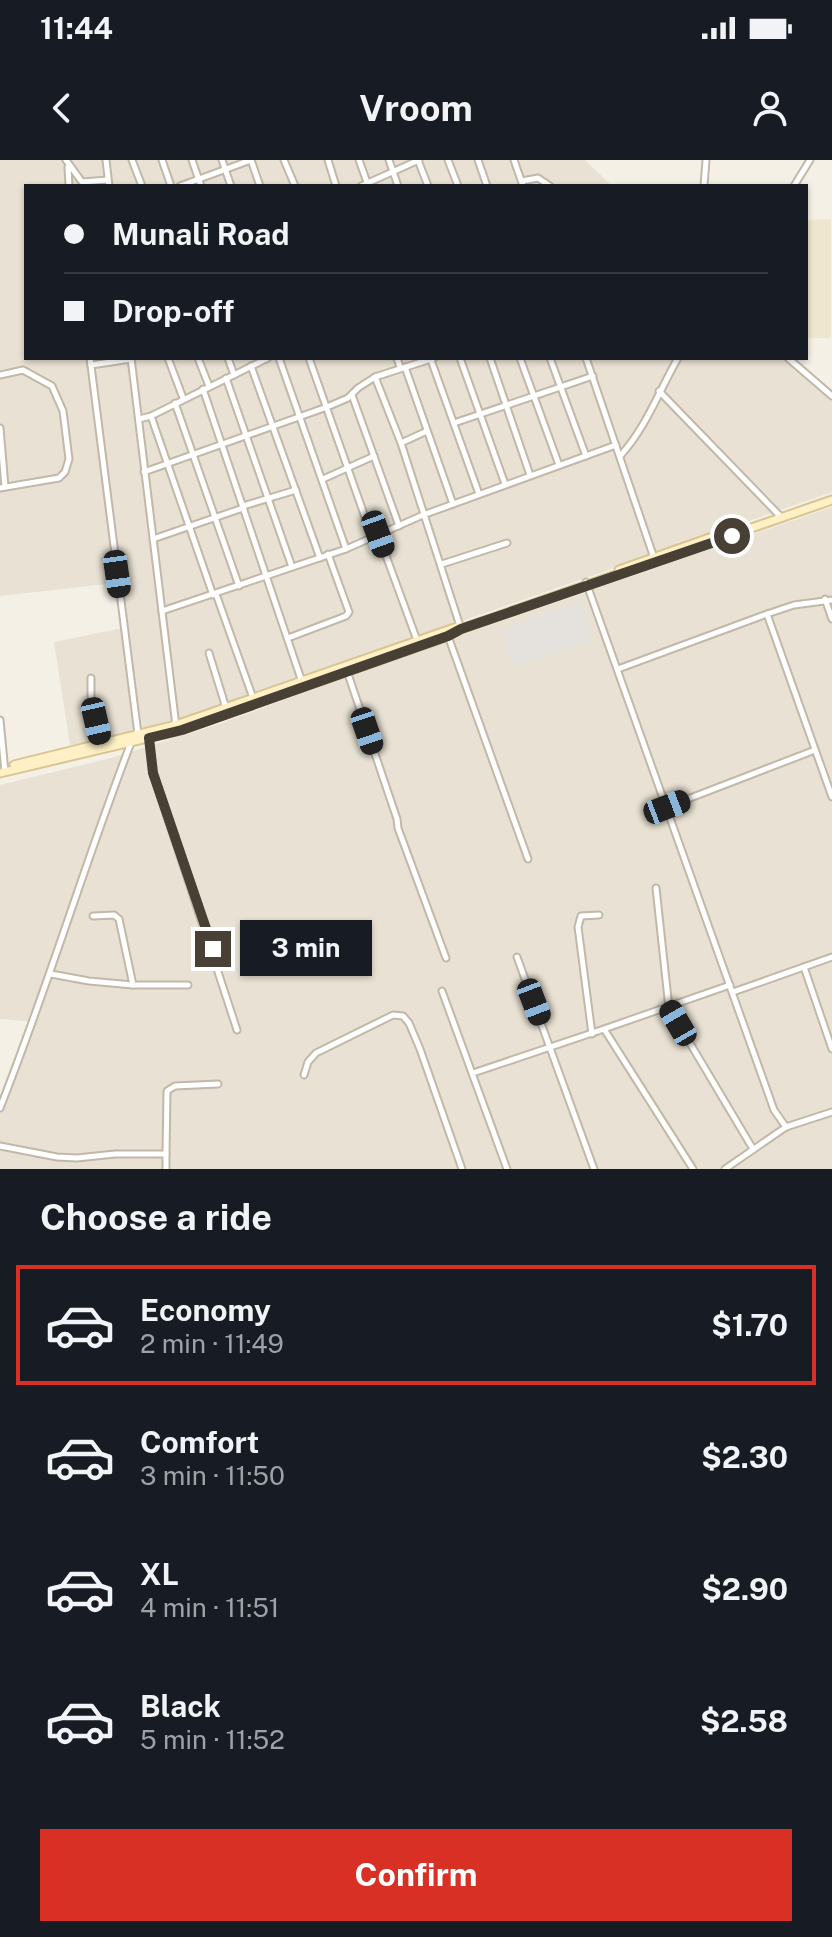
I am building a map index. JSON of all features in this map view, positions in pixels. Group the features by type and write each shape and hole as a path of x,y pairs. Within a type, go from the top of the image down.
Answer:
{"main road":[{"path":"2,770 176,728 832,498"},
{"path":"418,643 448,636 461,627"},
{"path":"176,728 226,708 254,701"},
{"path":"2,770 134,738"}],"street":[{"path":"73,184 109,183 106,160"},
{"path":"132,160 141,184"},
{"path":"162,160 170,184"},
{"path":"192,160 200,183 251,160 259,184"},
{"path":"222,160 230,184"},
{"path":"284,160 294,184"},
{"path":"328,160 335,184"},
{"path":"359,160 366,184"},
{"path":"389,160 397,184"},
{"path":"368,184 418,160 427,184"},
{"path":"448,160 457,184"},
{"path":"478,160 486,184"},
{"path":"514,160 523,184 538,178 547,184"},
{"path":"704,184 706,160"},
{"path":"795,184 810,160"},
{"path":"67,163 82,182"},
{"path":"67,163 69,184"},
{"path":"0,1108 134,738 91,362 111,360"},
{"path":"131,360 176,728"},
{"path":"169,360 183,398"},
{"path":"199,360 222,445 303,684"},
{"path":"229,360 234,375"},
{"path":"139,419 151,416 259,360"},
{"path":"280,360 346,549"},
{"path":"310,360 418,643"},
{"path":"398,360 453,504"},
{"path":"144,472 300,418 352,395 375,377 426,360"},
{"path":"433,360 479,494"},
{"path":"461,360 505,484"},
{"path":"491,360 530,475"},
{"path":"521,360 559,465"},
{"path":"551,360 586,456"},
{"path":"587,360 655,560"},
{"path":"620,456 650,413 677,360"},
{"path":"790,360 832,396"},
{"path":"251,366 320,558"},
{"path":"0,375 23,370 52,386 63,411 69,459 65,472 59,478 3,487 0,428"},
{"path":"454,423 593,376"},
{"path":"375,377 401,443 461,627"},
{"path":"226,378 292,567"},
{"path":"659,391 781,516"},
{"path":"352,395 399,526"},
{"path":"175,403 239,586"},
{"path":"151,416 254,701"},
{"path":"401,443 427,431"},
{"path":"162,611 346,549 423,515 616,445"},
{"path":"323,479 374,456"},
{"path":"153,539 215,515 296,490"},
{"path":"442,564 507,543"},
{"path":"288,638 346,616 349,612 328,554"},
{"path":"586,584 774,1110 786,1127"},
{"path":"618,669 767,614 829,599 832,619"},
{"path":"767,614 832,797"},
{"path":"448,636 528,859"},
{"path":"209,653 226,708"},
{"path":"346,669 398,828 446,958"},
{"path":"91,678 91,697 101,744"},
{"path":"0,720 2,770"},
{"path":"149,735 153,773 237,1030"},
{"path":"667,807 815,750"},
{"path":"656,888 669,1008 753,1149"},
{"path":"93,916 114,915 119,919 133,985"},
{"path":"592,1034 578,927 581,916 599,915"},
{"path":"517,957 594,1169"},
{"path":"473,1073 832,957"},
{"path":"804,967 832,1049"},
{"path":"51,974 133,985 188,985"},
{"path":"442,991 507,1169"},
{"path":"304,1075 308,1062 316,1053 393,1015 403,1016 420,1049 462,1169"},
{"path":"604,1029 693,1169"},
{"path":"166,1169 167,1091 175,1086 218,1084"},
{"path":"725,1169 786,1127 832,1112"},
{"path":"0,1146 67,1157 166,1154"}],"shaded area":[{"path":"0,160 585,160 610,184 24,184 24,360 791,360 832,400 832,492 141,733 70,745 54,642 123,628 116,583 0,596"},
{"path":"831,219 831,338 808,338 808,220"},
{"path":"832,507 832,1169 0,1169 0,1096 29,1021 0,1019 0,785 111,758 216,725 456,637"},
{"path":"580,602 592,640 513,668 500,630"}],"route":[{"path":"213,949 153,773 149,738 182,730 461,629 732,536"}]}
